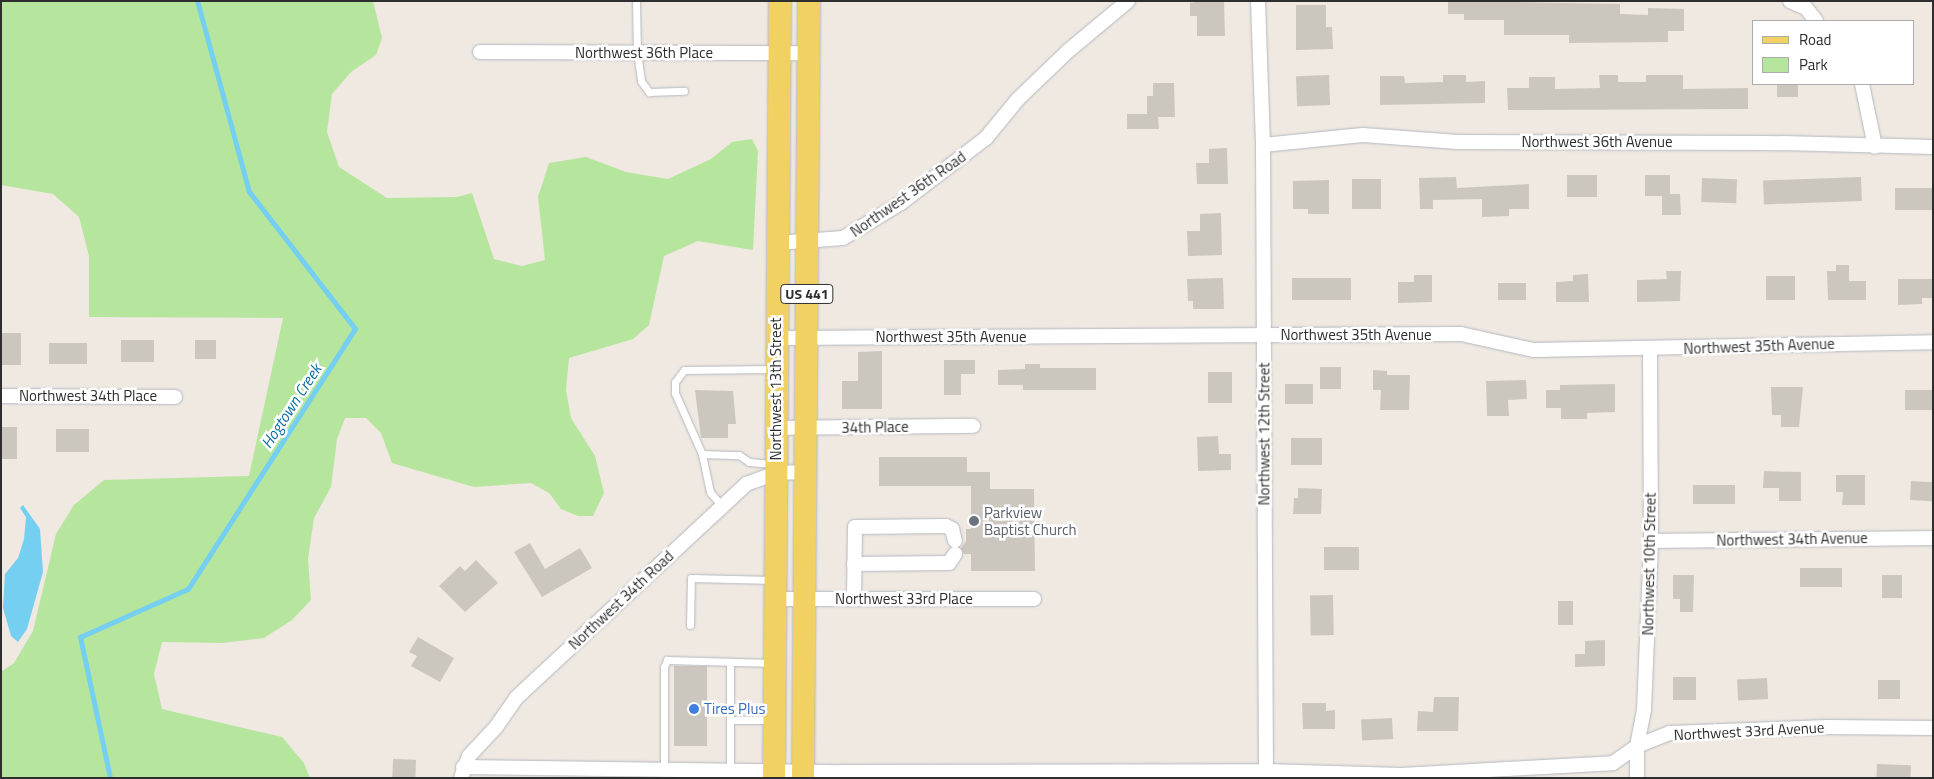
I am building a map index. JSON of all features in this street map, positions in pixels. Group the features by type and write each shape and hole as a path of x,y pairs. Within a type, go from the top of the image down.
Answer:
{"main road":[{"name":"Northwest 13th Street","path":"774,774 780,1"},
{"name":"Northwest 13th Street","path":"803,775 809,1"}],"street":[{"name":"Northwest 36th Road","path":"777,243 843,238 938,177 986,138 1018,99 1068,51 1128,1"},
{"name":"Northwest 12th Street","path":"1258,1 1264,336 1266,774"},
{"path":"1790,1 1806,8 1815,20"},
{"name":"Northwest 36th Place","path":"480,52 808,53"},
{"path":"1862,85 1875,146"},
{"name":"Northwest 36th Avenue","path":"1262,145 1364,135 1458,142 1676,142 1933,148"},
{"name":"Northwest 35th Avenue","path":"777,338 1461,334 1533,350 1933,342"},
{"name":"Northwest 10th Street","path":"1637,778 1637,746 1644,710 1651,541 1650,349"},
{"name":"Northwest 34th Place","path":"1,396 175,397"},
{"name":"34th Place","path":"777,428 974,426"},
{"name":"Northwest 34th Road","path":"462,772 516,698 746,484 776,469 805,472"},
{"path":"854,564 948,563 955,548 952,529 946,526 855,527 854,564 854,599"},
{"name":"Northwest 34th Avenue","path":"1651,541 1933,538"},
{"name":"Northwest 33rd Place","path":"775,590 805,599 1034,599"},
{"name":"Northwest 33rd Avenue","path":"462,772 638,773 664,769 730,770 803,775 1458,775 1613,762 1637,746 1670,733 1828,727 1933,728"}],"lane":[{"path":"636,1 637,52 641,81 649,92 684,91"},
{"path":"722,506 710,492 702,454 675,393 675,382 684,370 777,369"},
{"path":"702,454 739,455 749,462 776,469"},
{"path":"690,625 691,578 775,590"},
{"path":"664,769 664,668 667,660 775,663"},
{"path":"730,662 730,770"},
{"path":"730,720 775,720"}],"green space":[{"path":"1,1 373,1 382,38 376,55 351,72 332,94 327,132 339,167 387,198 457,197 472,193 494,259 522,266 545,260 538,197 549,163 586,157 626,172 668,179 711,159 732,142 752,139 758,151 753,250 698,241 664,256 649,325 633,339 569,358 566,390 571,418 595,456 604,493 593,516 578,516 561,509 549,493 531,483 474,487 392,463 381,433 366,418 345,418 337,439 331,487 314,518 308,559 311,600 292,620 264,638 222,643 162,642 154,674 162,709 282,737 304,763 310,778 1,778 1,672 14,663 33,631 56,534 74,505 104,480 249,476 283,318 89,317 89,256 79,217 53,194 1,185"}],"water":[{"path":"23,505 40,529 43,572 27,629 18,642 11,636 3,608 5,574 18,558 24,539 26,517 20,508"}],"building":[{"path":"1224,1 1225,36 1197,36 1197,16 1190,16 1190,3"},
{"path":"1448,1 1620,4 1620,14 1648,15 1648,8 1684,9 1684,31 1668,31 1668,42 1569,43 1569,35 1504,35 1504,20 1464,20 1464,14 1448,14"},
{"path":"1296,5 1326,5 1326,27 1332,27 1333,49 1296,50"},
{"path":"1329,75 1330,105 1297,106 1296,76"},
{"path":"1443,75 1466,75 1466,82 1485,81 1485,103 1380,105 1380,76 1404,76 1405,83 1443,82"},
{"path":"1599,75 1618,75 1618,82 1646,82 1646,75 1683,75 1683,89 1748,88 1748,109 1508,110 1507,88 1529,88 1529,77 1555,77 1555,89 1600,88"},
{"path":"1153,83 1174,83 1175,117 1158,117 1159,129 1127,129 1127,114 1147,114 1147,96 1153,96"},
{"path":"1777,85 1798,85 1798,97 1777,97"},
{"path":"1227,148 1228,184 1197,184 1196,163 1209,163 1209,149"},
{"path":"1567,175 1597,175 1597,197 1567,197"},
{"path":"1645,175 1670,175 1670,194 1680,194 1681,215 1662,215 1662,196 1645,196"},
{"path":"1456,177 1457,188 1529,184 1529,209 1509,209 1509,216 1482,217 1482,199 1433,200 1433,209 1420,209 1419,178"},
{"path":"1861,177 1862,201 1764,204 1763,180"},
{"path":"1702,178 1737,179 1736,203 1701,202"},
{"path":"1352,179 1381,179 1381,209 1352,209"},
{"path":"1329,180 1329,214 1308,214 1308,209 1293,209 1293,181"},
{"path":"1895,188 1933,188 1933,210 1895,210"},
{"path":"1221,213 1222,255 1188,256 1187,231 1200,231 1200,214"},
{"path":"1836,265 1849,265 1849,281 1866,281 1866,300 1828,300 1827,271 1836,271"},
{"path":"1666,271 1681,271 1680,301 1637,302 1637,280 1667,279"},
{"path":"1588,274 1589,302 1556,302 1556,282 1573,281 1573,275"},
{"path":"1414,275 1432,275 1432,302 1398,303 1398,282 1414,282"},
{"path":"1766,276 1795,276 1795,300 1766,300"},
{"path":"1223,278 1224,309 1193,309 1193,301 1188,301 1187,279"},
{"path":"1292,278 1351,278 1351,300 1292,300"},
{"path":"1898,279 1933,279 1933,298 1922,298 1922,304 1898,305"},
{"path":"1498,283 1526,283 1526,300 1498,300"},
{"path":"1,333 21,333 21,365 1,365"},
{"path":"121,340 154,340 154,362 121,362"},
{"path":"195,340 216,340 216,359 195,359"},
{"path":"49,343 87,343 87,364 49,364"},
{"path":"882,351 882,409 842,409 842,381 858,381 858,352"},
{"path":"944,360 975,360 975,374 961,374 961,395 944,395"},
{"path":"1025,364 1040,364 1040,368 1096,368 1096,390 1023,390 1023,385 998,385 998,370 1025,369"},
{"path":"1320,367 1341,367 1341,389 1320,389"},
{"path":"1373,370 1387,371 1387,375 1410,375 1409,410 1380,410 1381,390 1373,390"},
{"path":"1208,372 1232,372 1232,403 1208,403"},
{"path":"1526,380 1527,399 1508,400 1509,416 1487,416 1486,381"},
{"path":"1285,384 1313,384 1313,404 1285,404"},
{"path":"1615,384 1615,412 1587,413 1587,419 1561,419 1561,408 1546,408 1546,390 1560,390 1560,385"},
{"path":"1771,387 1803,387 1799,427 1781,427 1781,415 1772,415"},
{"path":"695,390 733,391 736,424 728,424 728,438 701,438"},
{"path":"1905,390 1933,390 1933,410 1905,410"},
{"path":"1,427 17,427 17,459 1,459"},
{"path":"56,429 89,429 89,452 56,452"},
{"path":"1218,436 1219,454 1231,454 1231,470 1198,471 1197,437"},
{"path":"1291,438 1322,438 1322,465 1291,465"},
{"path":"879,457 967,457 967,472 990,472 990,489 1034,489 1035,571 971,571 971,554 964,554 961,548 966,541 966,529 971,529 971,486 879,486"},
{"path":"1764,471 1801,472 1801,501 1779,501 1779,488 1763,488"},
{"path":"1836,475 1865,475 1865,505 1842,505 1843,492 1836,492"},
{"path":"1911,481 1933,482 1932,501 1910,500"},
{"path":"1693,485 1735,485 1735,504 1693,504"},
{"path":"1298,488 1322,489 1321,514 1293,514 1294,498 1298,498"},
{"path":"530,543 545,569 580,548 592,568 542,597 514,552"},
{"path":"1324,547 1359,547 1359,570 1324,570"},
{"path":"476,560 498,583 465,612 439,586 460,566 465,571"},
{"path":"1800,568 1842,568 1842,587 1800,587"},
{"path":"1673,575 1694,575 1693,612 1680,612 1680,599 1673,599"},
{"path":"1882,575 1902,575 1902,598 1882,598"},
{"path":"1310,595 1333,595 1334,635 1311,635"},
{"path":"1558,601 1573,601 1573,625 1558,625"},
{"path":"418,637 454,658 440,682 411,666 417,656 409,652"},
{"path":"1605,640 1605,666 1575,667 1575,654 1585,654 1585,641"},
{"path":"674,666 707,666 707,746 674,746"},
{"path":"1673,677 1696,677 1696,700 1673,700"},
{"path":"1767,678 1768,699 1738,701 1737,680"},
{"path":"1878,680 1900,680 1900,699 1878,699"},
{"path":"1434,697 1459,697 1458,731 1417,731 1418,711 1433,712"},
{"path":"1302,703 1326,703 1326,711 1335,710 1335,729 1303,729"},
{"path":"1392,718 1393,739 1362,741 1361,720"},
{"path":"393,759 416,760 415,778 392,778"},
{"path":"1877,764 1911,765 1911,778 1877,778"}],"waterway":[{"name":"Hogtown Creek","path":"110,778 80,637 188,589 355,329 249,192 197,1"}],"place":[{"name":"Parkview Baptist Church","path":"974,521"},
{"name":"Tires Plus","path":"694,709"}]}
